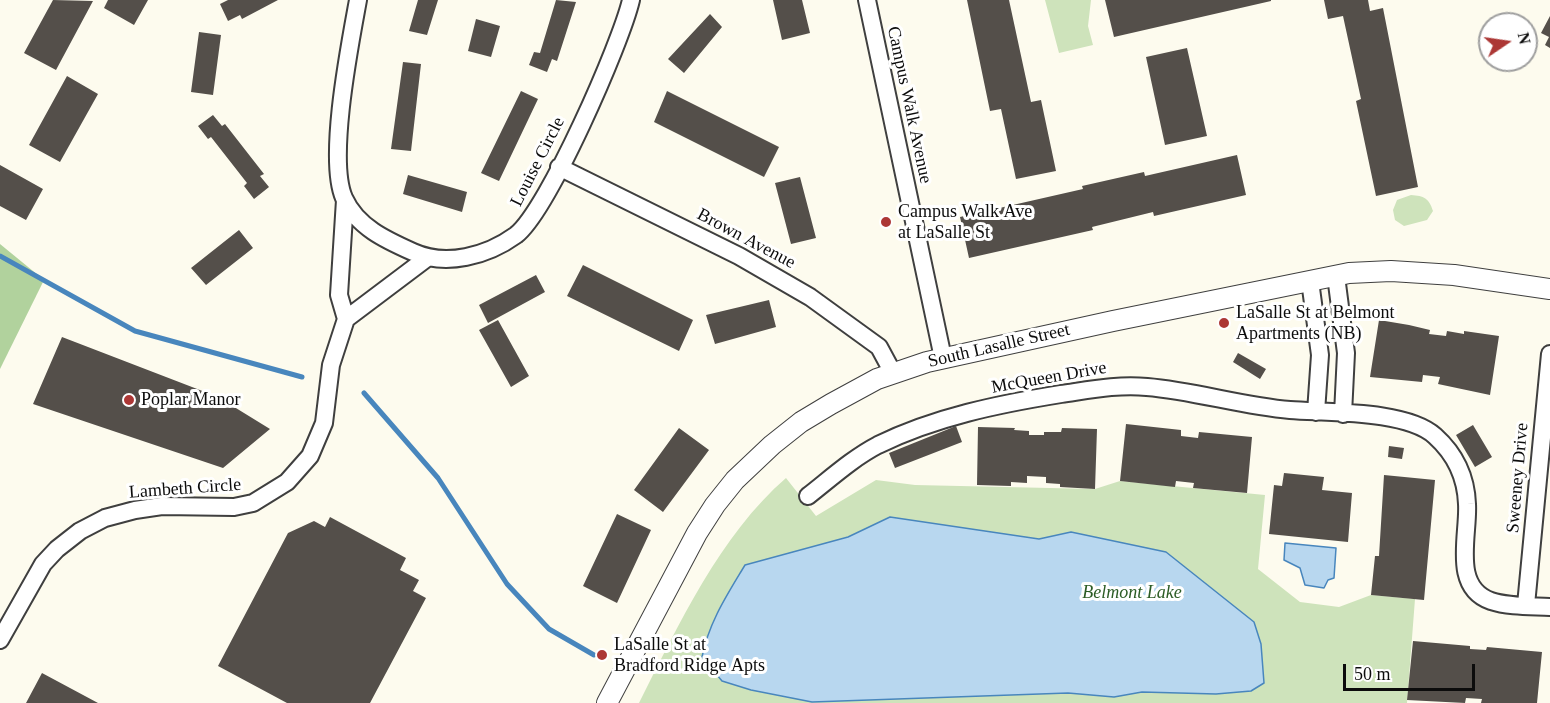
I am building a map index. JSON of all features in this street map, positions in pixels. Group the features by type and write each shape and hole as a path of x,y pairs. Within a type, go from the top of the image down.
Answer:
{"street":[{"name":"Louise Circle","path":"358,0 347,56 339,159 340,186 345,200 367,228 382,238 427,258 452,259 479,254 515,235 528,223 559,167 615,49 631,0"},
{"name":"Campus Walk Avenue","path":"867,0 944,358"},
{"name":"Brown Avenue","path":"559,167 739,256 810,297 879,347 893,373"},
{"path":"345,200 339,295 346,320 427,258"},
{"name":"South Lasalle Street","path":"607,703 697,533 735,480 801,422 865,385 893,373 944,358 1336,276 1365,272 1422,272 1550,290"},
{"path":"1336,276 1346,353 1343,414"},
{"path":"1310,281 1320,355 1316,412"},
{"name":"Lambeth Circle","path":"0,640 44,564 57,549 80,531 105,518 135,510 162,507 234,507 253,503 287,482 310,456 319,438 327,407 331,365 346,320"},
{"name":"Sweeney Drive","path":"1526,605 1550,354"},
{"name":"McQueen Drive","path":"808,496 857,458 899,436 951,417 1105,387 1148,387 1268,408 1408,422 1435,435 1452,453 1462,474 1467,503 1465,560 1470,583 1477,593 1491,601 1550,608"}],"green space":[{"path":"1045,0 1091,0 1088,26 1093,45 1059,53"},
{"path":"1411,195 1425,198 1433,211 1427,220 1404,226 1395,220 1393,210 1397,200"},
{"path":"0,244 44,280 0,369"},
{"name":"Belmont Lake","path":"786,478 816,516 876,480 915,485 1095,489 1120,481 1265,495 1258,569 1300,602 1339,607 1371,595 1415,599 1407,703 639,703 702,583 741,526"}],"water":[{"path":"890,517 1039,539 1071,532 1166,552 1254,622 1261,644 1264,683 1251,691 1216,694 1142,692 1114,697 1068,693 812,702 751,690 722,681 702,657 714,620 745,565 848,537"},
{"path":"1285,543 1336,548 1334,578 1328,580 1324,588 1305,585 1300,568 1284,560"}],"building":[{"path":"53,0 93,1 56,70 24,53"},
{"path":"108,0 148,0 134,25 104,8"},
{"path":"228,0 278,0 242,19 240,15 228,21 220,4"},
{"path":"418,0 438,0 427,35 409,31"},
{"path":"556,0 576,2 557,61 552,59 547,72 529,65 534,52 540,53"},
{"path":"773,0 802,0 810,33 782,40"},
{"path":"967,0 1009,0 1031,102 1041,100 1056,171 1016,179 1001,109 990,111"},
{"path":"1105,0 1271,0 1271,1 1114,37"},
{"path":"1324,0 1368,0 1370,11 1383,8 1418,187 1376,196 1356,101 1361,99 1343,16 1328,19"},
{"path":"710,14 722,27 684,73 668,59"},
{"path":"1550,16 1550,48 1545,45 1549,37 1541,33"},
{"path":"476,19 500,26 491,57 468,51"},
{"path":"199,32 221,35 213,95 191,92"},
{"path":"1187,48 1207,136 1165,145 1146,57"},
{"path":"403,62 421,64 411,151 391,149"},
{"path":"67,76 98,94 60,162 29,145"},
{"path":"521,91 538,99 499,181 481,173"},
{"path":"667,91 779,147 764,177 654,122"},
{"path":"213,115 222,126 225,124 264,174 260,176 269,187 254,199 244,186 247,183 211,137 208,139 198,126"},
{"path":"1237,155 1246,195 1154,216 1153,212 1092,227 1093,230 969,258 960,217 1083,189 1082,186 1144,172 1145,176"},
{"path":"0,165 43,189 26,220 0,206"},
{"path":"408,175 467,192 462,212 403,194"},
{"path":"800,177 816,238 791,244 775,183"},
{"path":"239,230 253,248 206,285 191,268"},
{"path":"583,265 693,320 679,351 567,296"},
{"path":"536,275 545,292 488,323 479,305"},
{"path":"769,300 776,327 715,344 706,315"},
{"path":"498,320 529,376 511,387 479,330"},
{"path":"1379,320 1430,330 1429,334 1446,336 1447,331 1464,334 1464,331 1499,336 1490,395 1438,384 1440,377 1423,375 1422,382 1370,377"},
{"name":"Poplar Manor","path":"62,337 218,397 270,429 223,468 33,404"},
{"path":"1238,353 1266,369 1260,379 1233,362"},
{"path":"1126,424 1181,430 1181,436 1198,438 1199,432 1252,437 1247,493 1193,488 1194,483 1176,481 1175,487 1120,481"},
{"path":"1473,425 1492,457 1475,467 1456,435"},
{"path":"956,426 962,442 895,468 889,453"},
{"path":"978,427 1015,428 1014,430 1029,431 1029,435 1061,432 1062,428 1097,429 1095,489 1060,487 1060,484 1046,483 1046,477 1027,476 1027,483 1011,482 1011,486 977,485"},
{"path":"679,428 709,450 663,512 634,490"},
{"path":"1389,446 1404,448 1402,459 1388,457"},
{"path":"1284,473 1324,477 1322,490 1352,493 1348,542 1269,534 1274,485 1282,486"},
{"path":"1384,475 1435,480 1424,600 1371,595 1375,556 1379,556"},
{"path":"617,514 651,530 617,603 583,586"},
{"path":"330,517 406,558 400,570 419,580 413,591 426,598 370,703 287,703 218,666 288,533 314,521 325,527"},
{"path":"1413,641 1470,646 1470,649 1486,650 1487,647 1542,652 1537,703 1481,703 1482,699 1466,698 1465,703 1407,700"},
{"path":"42,673 98,703 26,703"}],"waterway":[{"path":"0,256 135,331 302,377"},
{"path":"364,393 438,478 507,584 549,629 594,655"}],"place":[{"name":"Campus Walk Ave at LaSalle St","path":"886,222"},
{"name":"LaSalle St at Belmont Apartments (NB)","path":"1224,323"},
{"name":"Poplar Manor","path":"129,400"},
{"name":"LaSalle St at Bradford Ridge Apts","path":"602,655"}]}
